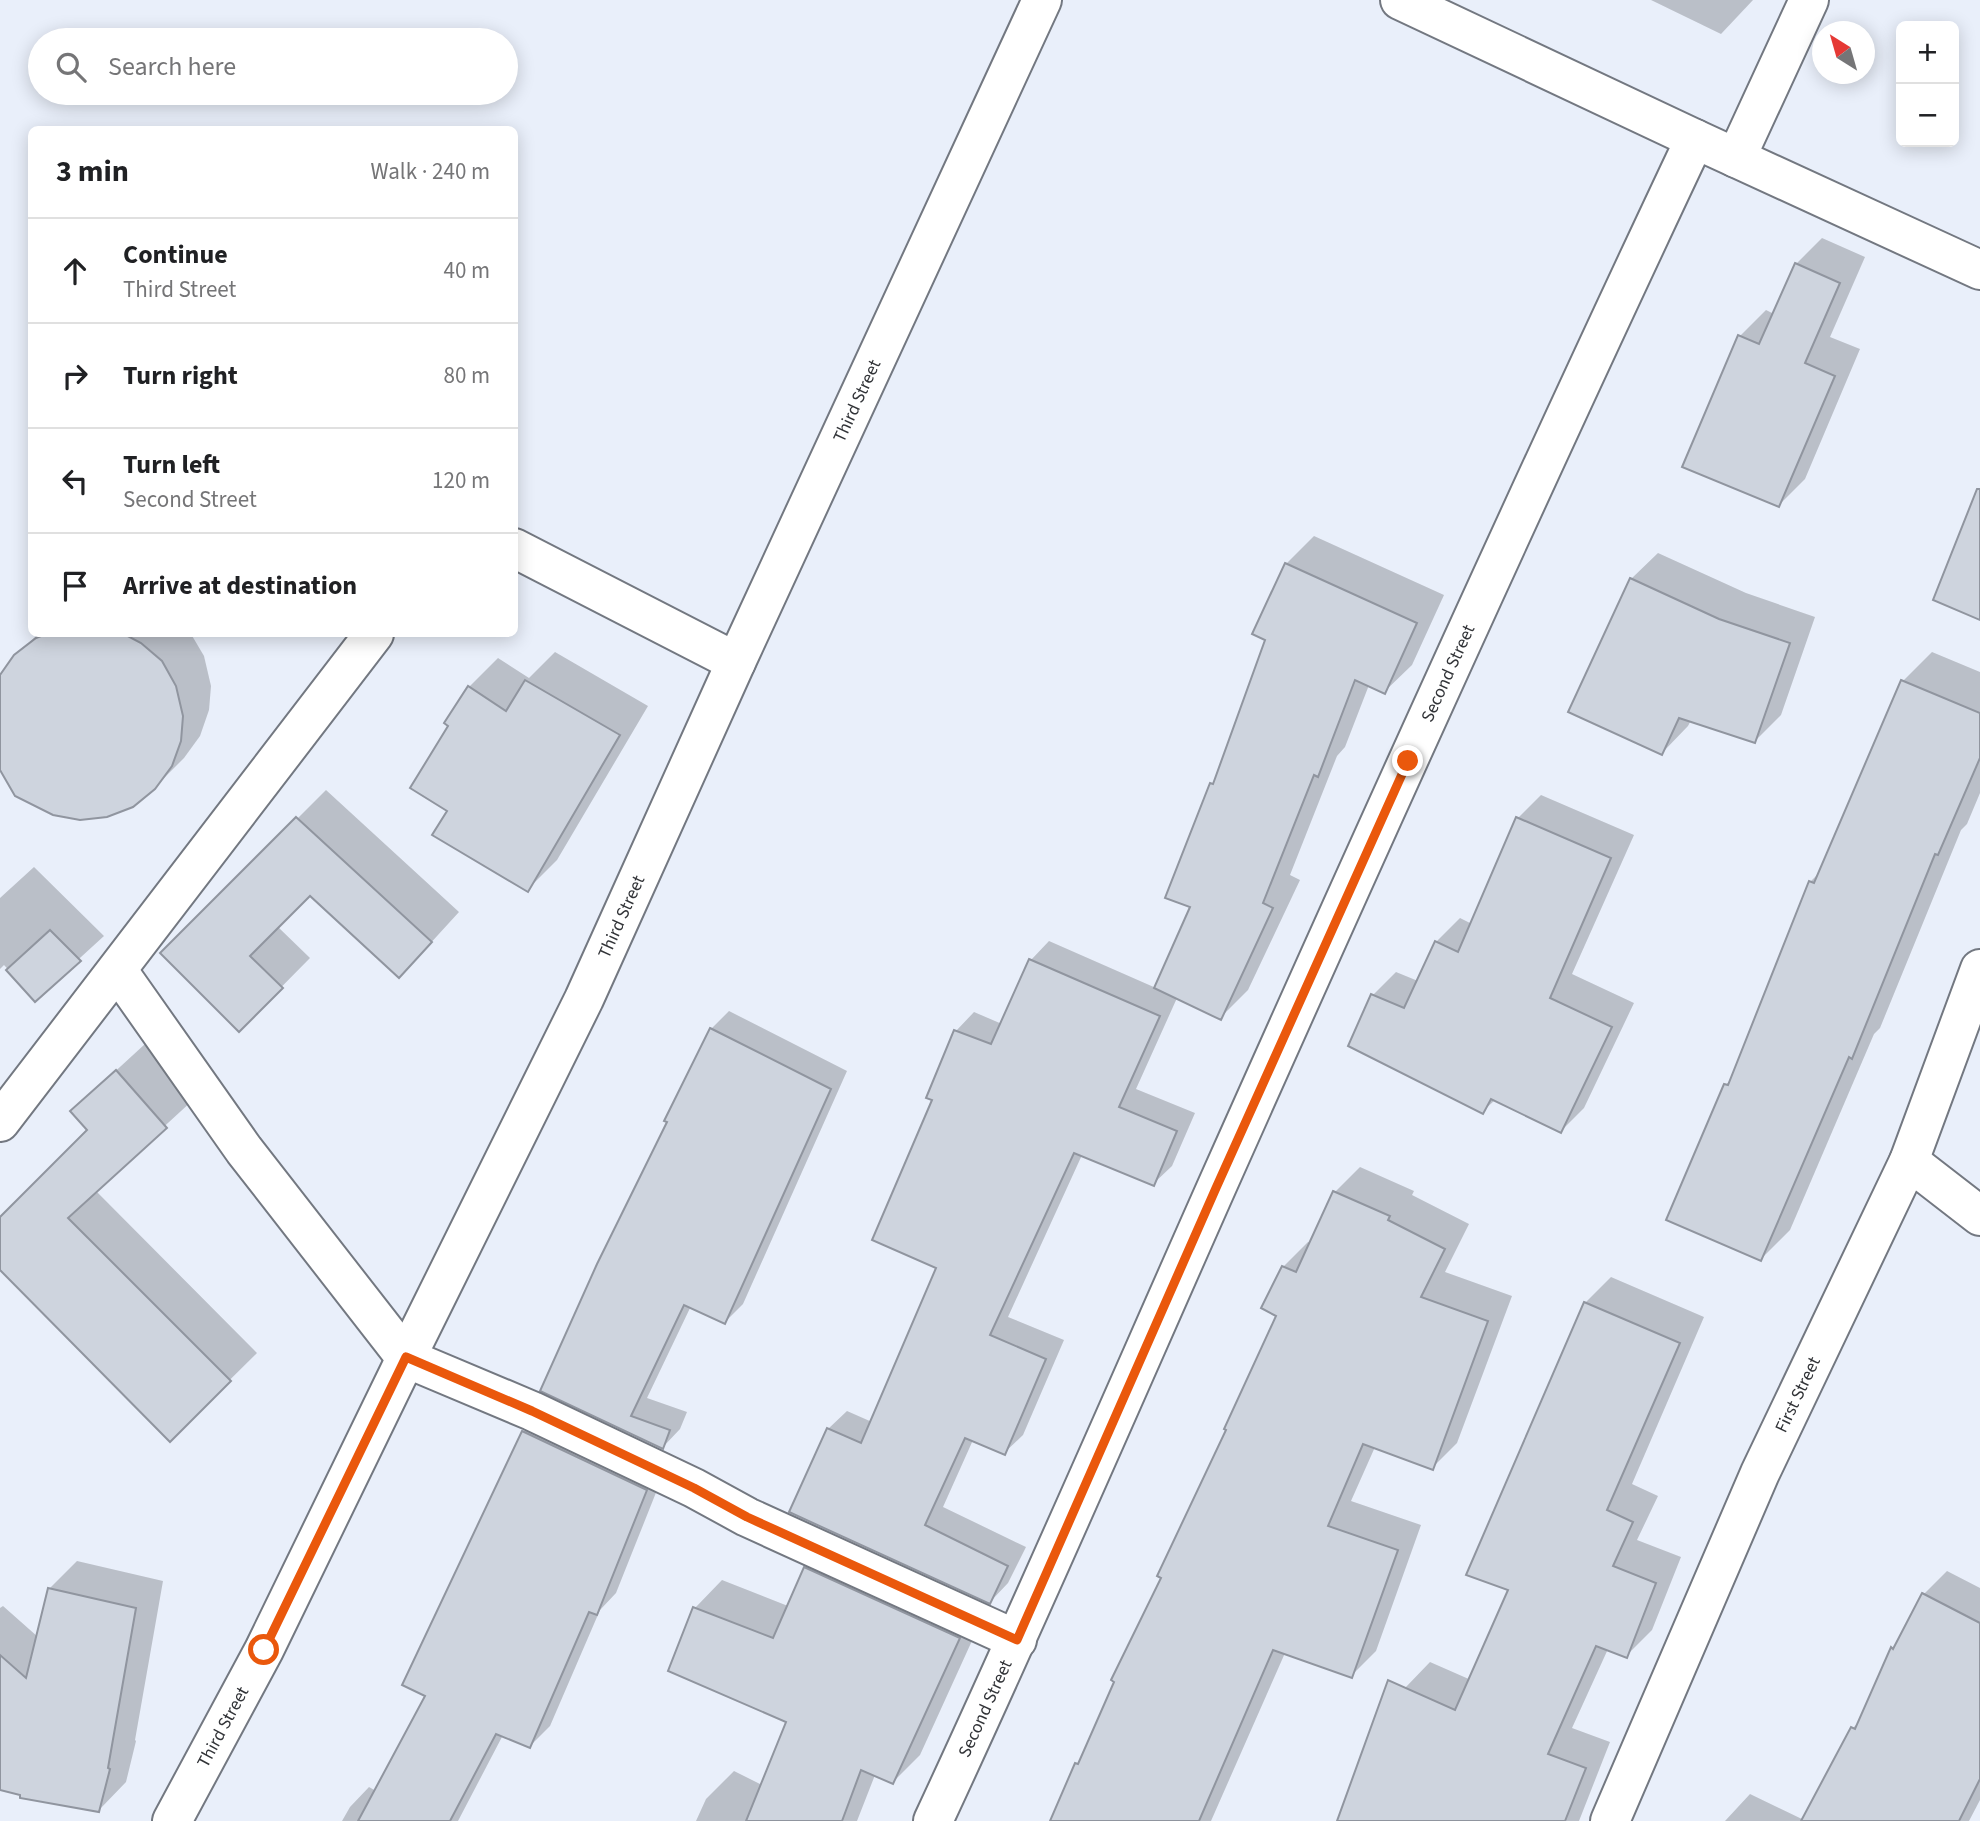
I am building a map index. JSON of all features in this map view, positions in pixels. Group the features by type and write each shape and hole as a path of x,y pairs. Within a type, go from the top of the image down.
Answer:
{"street":[{"name":"Third Street","path":"172,1821 264,1650 584,999 736,662 1042,0"},
{"path":"1400,0 1980,270"},
{"path":"1736,158 1809,0"},
{"name":"Second Street","path":"933,1821 1017,1640 1222,1175 1544,460 1695,139"},
{"path":"518,550 736,662"},
{"path":"0,1122 372,637"},
{"name":"First Street","path":"1611,1821 1760,1473 1909,1161 1980,969"},
{"path":"118,971 244,1150 406,1357 532,1411 694,1488 747,1517 1017,1640"},
{"path":"1909,1161 1980,1216"}],"building":[{"path":"1795,263 1840,283 1805,363 1835,376 1779,507 1682,467 1738,335 1759,344"},
{"path":"1977,489 1980,489 1980,620 1933,600"},
{"path":"1285,563 1417,623 1385,694 1355,680 1318,777 1314,775 1263,903 1273,908 1221,1020 1154,988 1190,907 1165,898 1210,783 1213,784 1265,640 1252,634"},
{"path":"1630,578 1719,619 1790,643 1755,743 1679,718 1662,755 1568,712"},
{"path":"130,637 162,661 176,686 183,716 181,741 172,766 155,789 133,807 107,817 80,820 53,815 15,796 0,770 0,675 14,655 36,638"},
{"path":"525,680 620,735 528,892 432,835 447,811 410,788 448,726 444,723 468,686 506,711"},
{"path":"1901,680 1980,713 1980,758 1938,855 1935,854 1852,1059 1849,1057 1761,1261 1666,1220 1724,1084 1728,1085 1809,881 1814,883"},
{"path":"296,817 432,942 399,978 310,896 250,956 283,988 239,1032 160,953"},
{"path":"1516,817 1611,858 1550,998 1612,1027 1561,1133 1491,1099 1483,1114 1348,1046 1371,994 1404,1008 1435,941 1458,952"},
{"path":"50,930 81,961 35,1002 6,970"},
{"path":"1029,959 1160,1016 1119,1107 1177,1131 1154,1186 1074,1153 990,1335 1046,1359 1005,1455 965,1438 925,1525 1008,1566 990,1604 789,1512 827,1428 861,1443 936,1268 872,1240 932,1100 926,1098 954,1030 991,1044"},
{"path":"710,1028 831,1089 725,1324 684,1305 631,1416 670,1430 663,1449 540,1391 597,1264"},
{"path":"116,1070 167,1128 68,1218 231,1381 170,1442 0,1270 0,1217 87,1130 70,1111"},
{"path":"1333,1191 1390,1216 1388,1220 1445,1249 1421,1297 1488,1321 1433,1470 1363,1444 1328,1526 1398,1550 1352,1678 1273,1650 1199,1821 1050,1821 1114,1682 1111,1680 1161,1578 1157,1576 1276,1316 1261,1308 1282,1266 1296,1272"},
{"path":"1584,1302 1680,1343 1607,1510 1633,1522 1613,1566 1656,1583 1627,1658 1596,1646 1548,1754 1586,1768 1565,1821 1337,1821 1388,1680 1455,1710 1508,1590 1466,1575"},
{"path":"522,1431 647,1490 597,1615 589,1612 530,1748 496,1734 450,1821 358,1821 425,1696 402,1685"},
{"path":"804,1567 960,1638 893,1784 861,1770 842,1821 746,1821 786,1722 668,1671 693,1607 773,1638"},
{"path":"48,1588 136,1608 108,1768 110,1769 99,1812 20,1798 20,1795 0,1790 0,1655 26,1678"},
{"path":"1922,1593 1980,1623 1980,1779 1959,1821 1801,1821 1851,1727 1855,1729 1891,1647 1893,1649"}],"route":[{"path":"264,1650 406,1357 532,1411 694,1488 747,1517 1017,1640 1408,761"}]}
